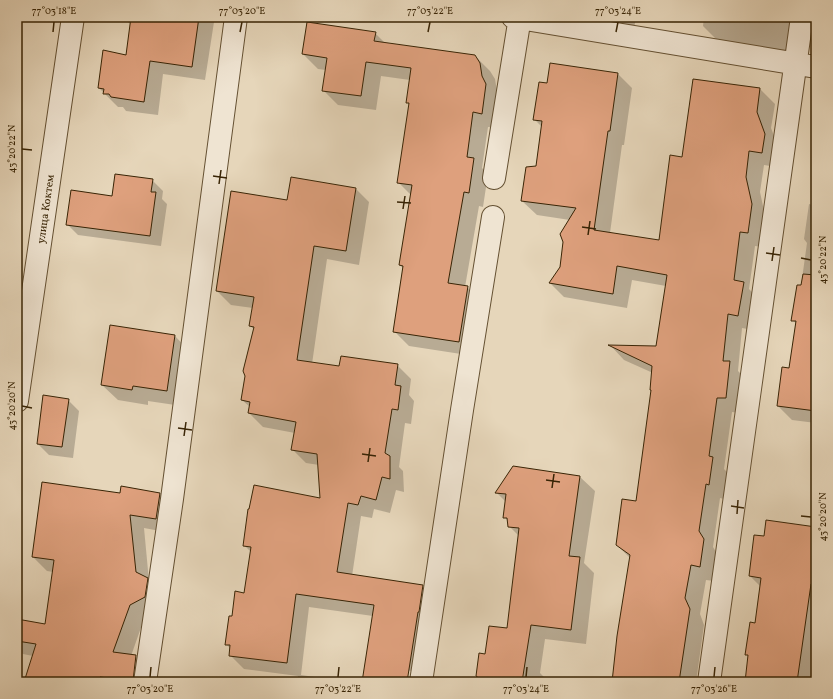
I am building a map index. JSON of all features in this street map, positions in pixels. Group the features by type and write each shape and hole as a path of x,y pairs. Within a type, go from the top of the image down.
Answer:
{"street":[{"name":"улица Коктем","path":"17,401 73,17"},
{"path":"145,682 173,492 236,17"},
{"path":"494,178 517,17 806,65"},
{"path":"709,682 806,65 802,17"},
{"path":"421,682 493,217"}],"building":[{"path":"131,17 199,17 192,67 150,61 144,102 111,97 109,94 103,94 104,89 98,88 103,50 126,55"},
{"path":"307,22 376,32 374,41 475,55 480,63 482,76 486,84 482,114 473,112 467,157 474,158 469,193 464,192 448,283 468,286 459,342 393,332 403,266 399,265 412,185 397,183 409,103 406,103 411,68 366,62 361,96 322,91 327,58 302,54"},
{"path":"550,63 618,73 594,230 659,240 670,155 682,157 693,79 760,88 757,112 765,134 762,153 749,151 746,177 752,204 748,233 740,232 734,280 744,282 738,316 728,314 723,361 730,361 726,398 717,398 709,456 713,457 709,485 706,484 699,531 704,539 700,567 691,565 685,598 690,609 679,682 612,682 617,636 630,555 616,545 622,499 636,501 651,390 652,366 608,345 656,346 667,275 617,266 613,294 549,283 560,267 563,242 560,234 576,208 521,201 526,167 536,166 542,121 533,120 539,82 547,83"},
{"path":"115,174 153,179 151,192 156,192 150,236 66,225 71,190 112,196"},
{"path":"291,177 356,188 346,251 314,246 297,360 339,366 341,356 398,364 395,385 401,386 398,410 392,409 385,453 390,456 390,479 382,477 376,500 361,496 358,505 348,503 337,572 423,585 407,682 362,682 374,605 296,594 287,663 229,656 230,645 225,645 229,616 232,616 235,591 244,593 251,547 243,546 248,509 254,485 320,498 317,454 291,450 296,422 248,413 250,402 241,400 245,376 243,371 254,327 249,326 254,297 216,291 231,191 287,200"},
{"path":"803,274 816,275 816,411 777,406 782,367 789,368 796,321 791,321 797,285 801,285"},
{"path":"110,325 175,335 167,391 133,386 132,390 101,385"},
{"path":"43,395 69,399 62,447 37,444"},
{"path":"513,466 580,476 569,556 580,557 571,630 531,625 522,682 484,682 476,676 479,653 485,654 489,626 507,628 519,528 508,527 507,518 503,518 506,494 495,493"},
{"path":"42,482 120,493 121,486 160,493 156,519 130,515 136,572 148,578 145,597 130,605 113,652 136,655 133,681 100,677 99,682 24,682 36,644 17,641 17,619 45,624 54,560 32,557"},
{"path":"766,520 816,527 816,585 811,584 797,682 745,682 748,655 745,655 750,622 755,623 761,578 749,576 754,535 764,536"}]}
